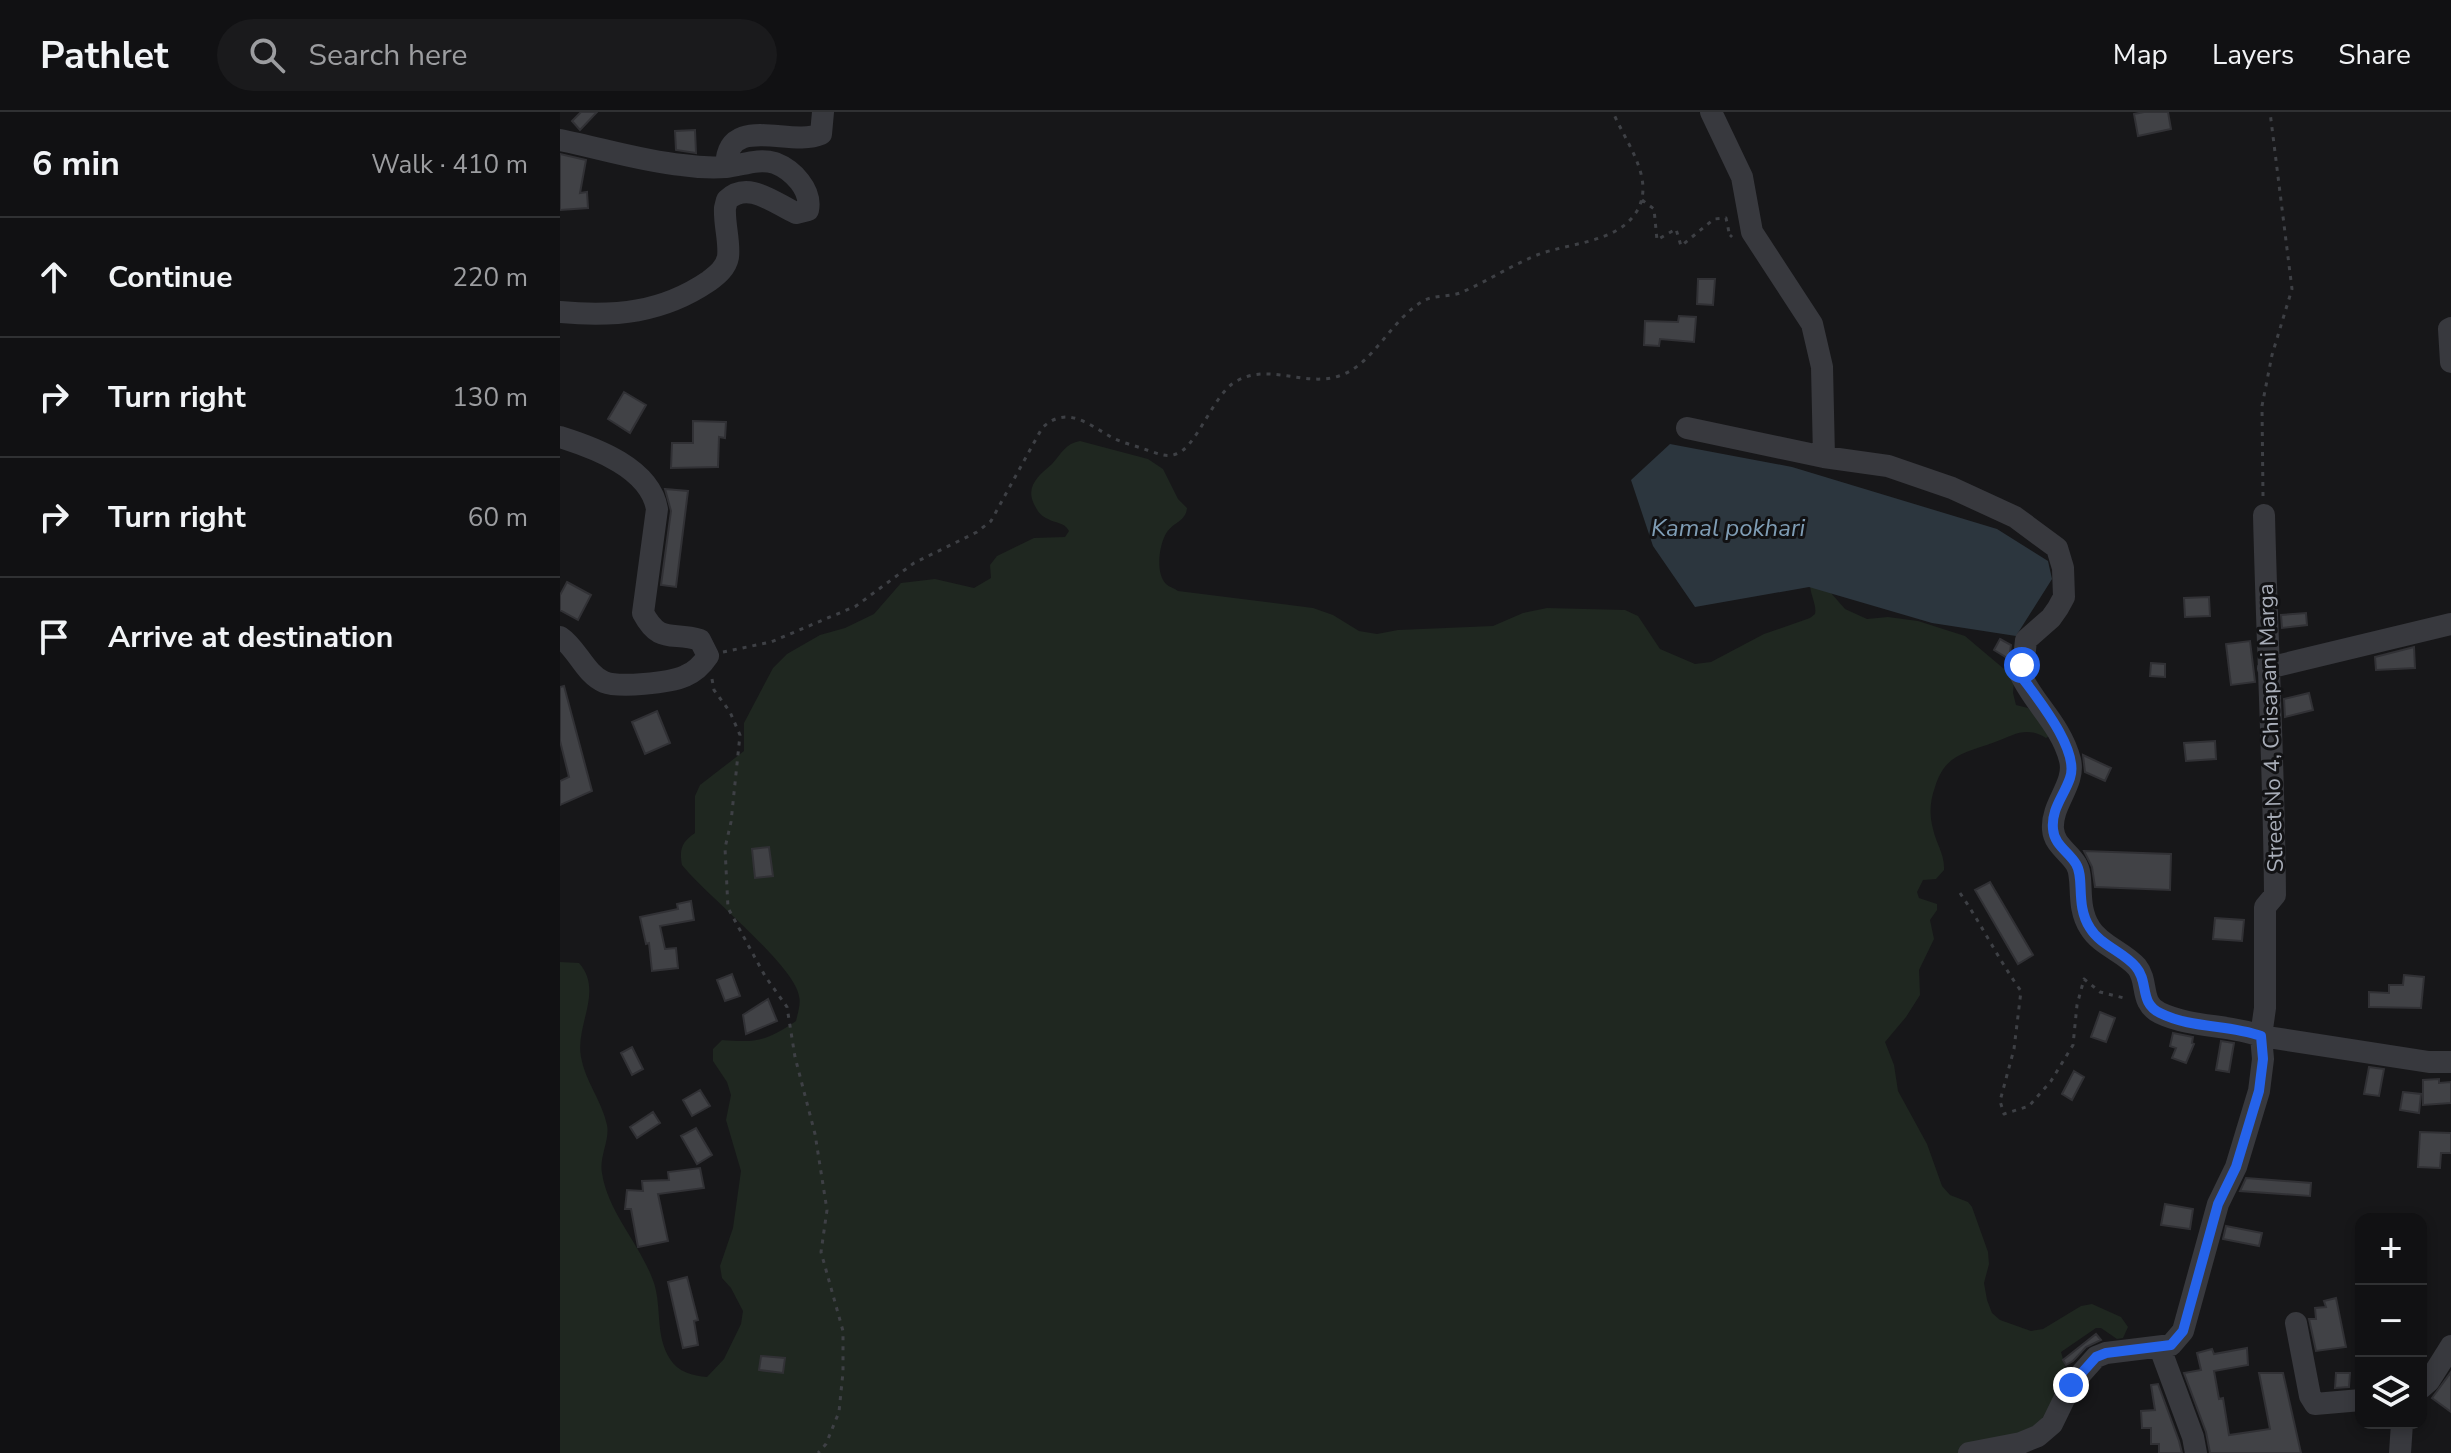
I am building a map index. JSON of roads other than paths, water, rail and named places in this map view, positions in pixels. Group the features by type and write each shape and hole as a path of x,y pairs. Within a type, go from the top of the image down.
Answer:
{"street":[{"path":"726,167 726,152 731,142 739,136 786,134 811,139 821,134 823,112"},
{"path":"1711,112 1742,177 1752,232 1812,324 1822,367 1824,457"},
{"path":"560,140 681,165 726,167 758,161 772,162 796,177 806,191 808,210 796,213 748,190 738,191 727,200 724,221 728,259 719,273 698,288 652,309 604,314 560,312"},
{"path":"2451,328 2451,362"},
{"path":"1687,428 1824,457 1888,466 1952,488 2015,517 2057,548 2063,568 2064,597 2055,613 2026,640 2019,671 2051,717 2071,761 2071,776 2054,813 2054,834 2078,869 2079,903 2088,927 2137,967 2144,995 2157,1012 2186,1023 2261,1036 2429,1062 2451,1062"},
{"path":"560,437 617,460 655,498 657,509 643,613 650,626 661,635 700,640 708,656 694,672 683,677 619,684 604,682 594,675 560,637"},
{"name":"Street No 4, Chisapani Marga","path":"2160,1348 2176,1341 2188,1318 2218,1204 2236,1167 2259,1091 2263,1059 2265,907 2275,895 2274,775 2264,515"},
{"path":"2268,668 2451,624"},
{"path":"2296,1323 2310,1396 2315,1404 2355,1401"},
{"path":"2427,1383 2451,1346"},
{"path":"1969,1453 2021,1443 2038,1436 2052,1424 2071,1385 2096,1357 2106,1353 2160,1348 2196,1453"},
{"path":"2400,1453 2402,1429"}],"water":[{"name":"Kamal pokhari","path":"1670,444 1792,467 1997,529 2048,561 2052,579 2016,636 1932,623 1809,587 1695,607 1653,546 1631,480"}]}
